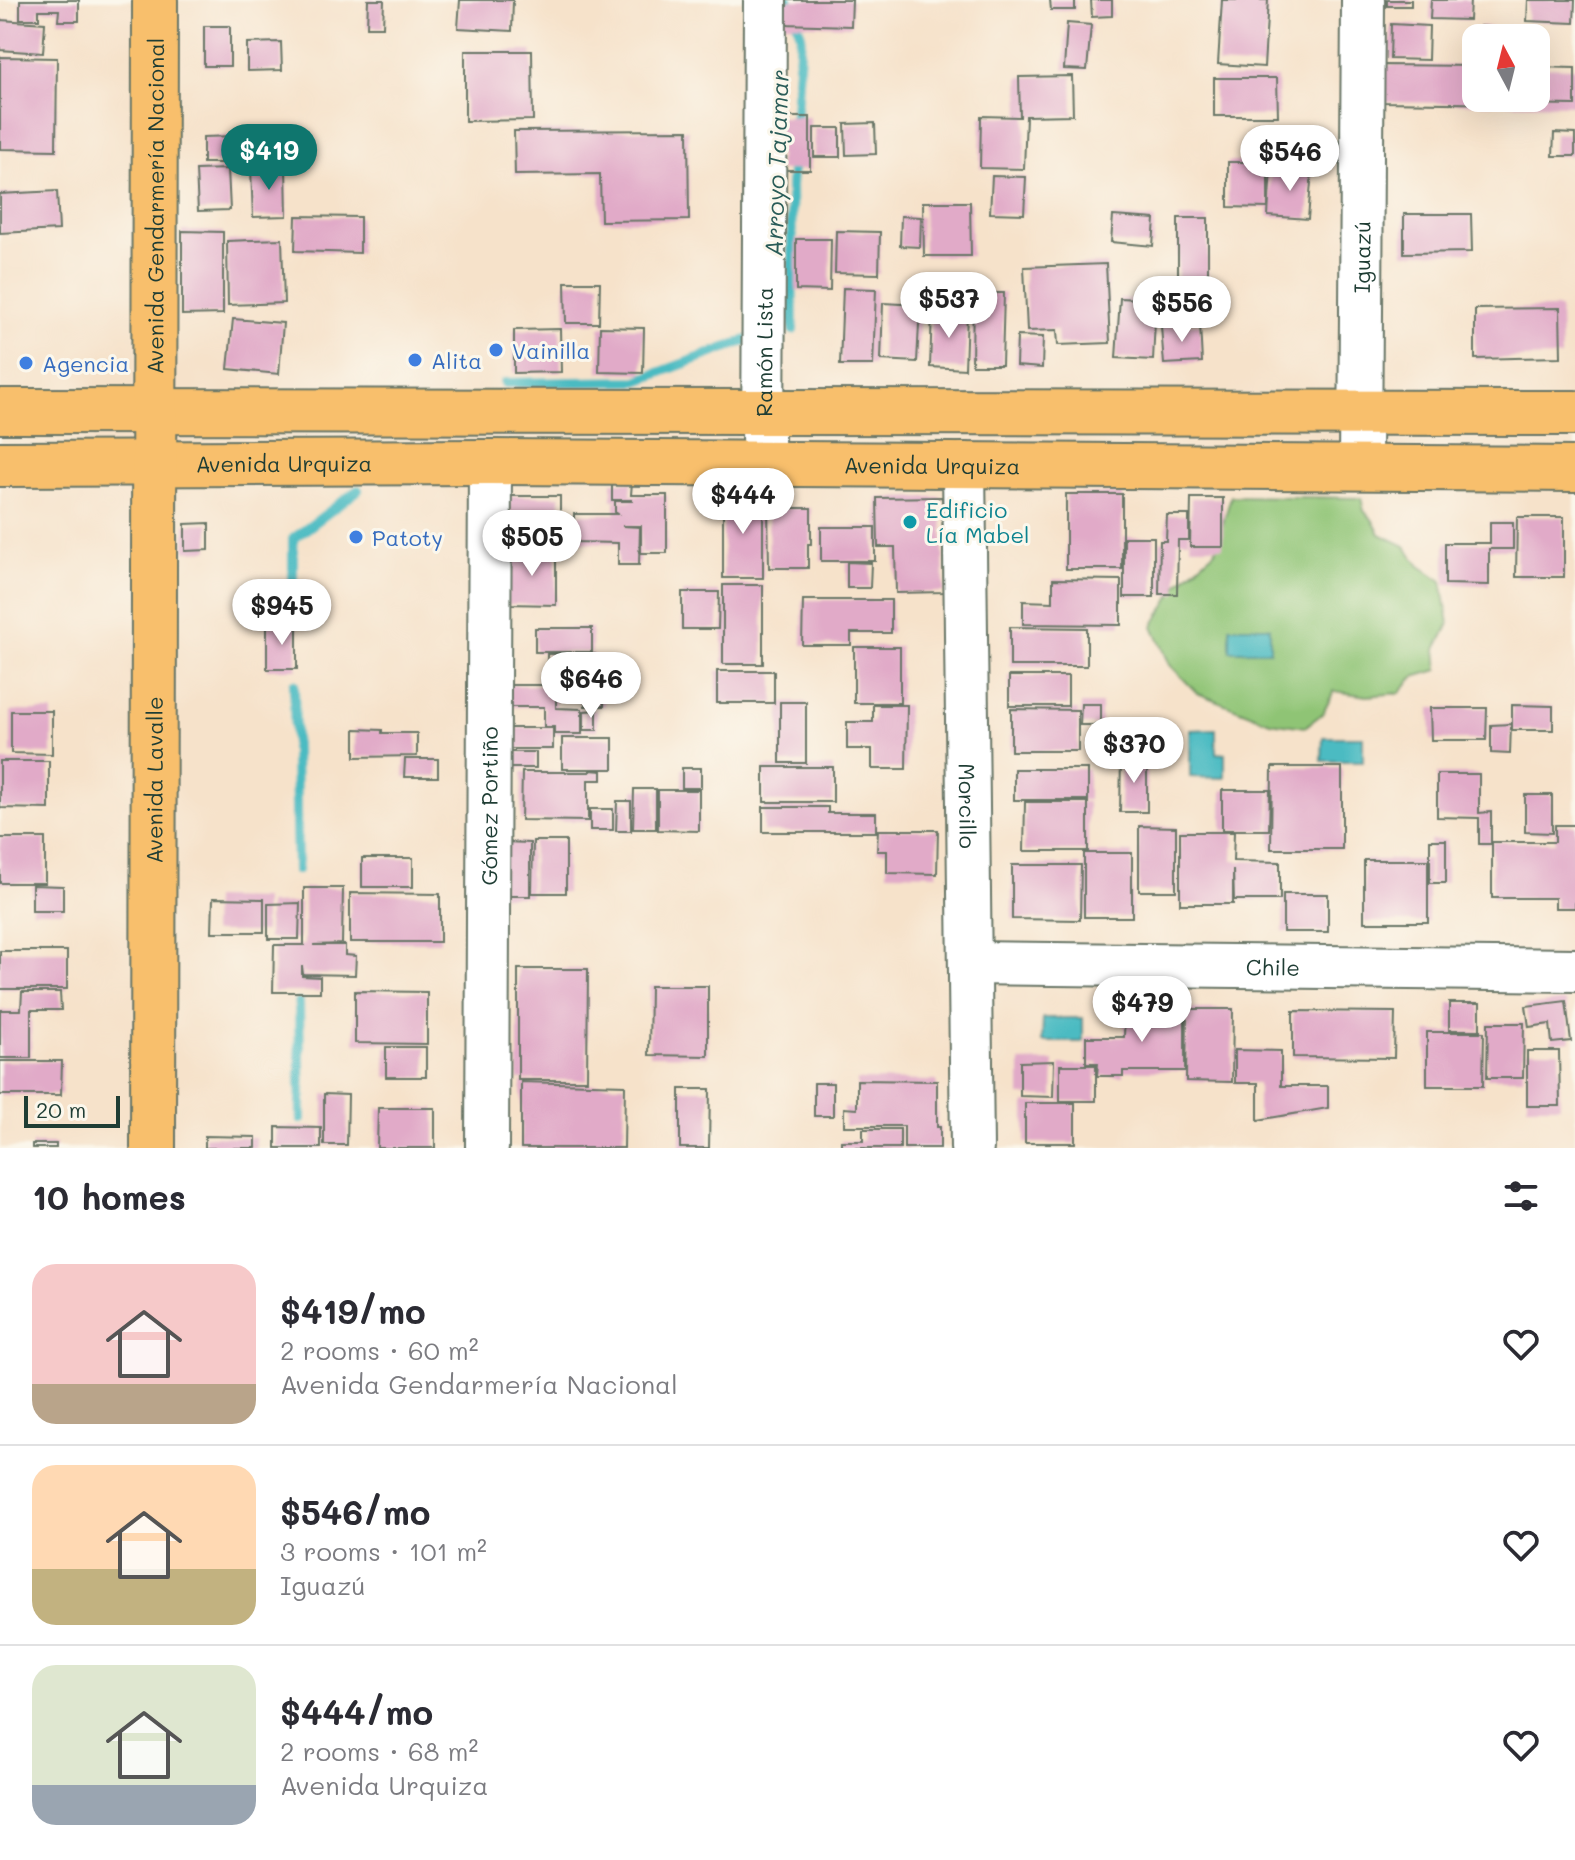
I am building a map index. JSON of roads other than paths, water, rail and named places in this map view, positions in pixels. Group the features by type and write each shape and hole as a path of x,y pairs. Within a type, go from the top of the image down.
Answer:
{"main road":[{"name":"Avenida Gendarmería Nacional","path":"155,0 155,412"},
{"path":"0,411 1575,413"},
{"name":"Avenida Lavalle","path":"153,1148 155,412"},
{"name":"Avenida Urquiza","path":"0,464 490,462 1575,469"}],"street":[{"name":"Ramón Lista","path":"763,464 765,0"},
{"name":"Iguazú","path":"1360,467 1363,0"},
{"name":"Gómez Portiño","path":"487,1148 490,462"},
{"name":"Morcillo","path":"964,464 972,1148"},
{"name":"Chile","path":"971,963 1575,970"}],"water":[{"path":"1230,627 1270,627 1270,651 1230,651"},
{"path":"1216,729 1216,753 1225,754 1225,778 1190,777 1190,730"},
{"path":"1323,737 1363,737 1363,761 1322,761"},
{"path":"1043,1018 1083,1018 1083,1042 1042,1042"}],"waterway":[{"name":"Arroyo Tajamar","path":"788,0 801,34 795,128"},
{"name":"Arroyo Tajamar","path":"793,160 793,330"},
{"name":"Arroyo Tajamar","path":"505,383 637,381 747,340"},
{"name":"Arroyo Tajamar","path":"293,617 293,539 358,490"},
{"name":"Arroyo Tajamar","path":"294,684 297,870"},
{"name":"Arroyo Tajamar","path":"299,1003 301,1119"}],"place":[{"name":"Vainilla","path":"496,350"},
{"name":"Alita","path":"415,360"},
{"name":"Agencia","path":"26,363"},
{"name":"Edificio Lía Mabel","path":"910,522"},
{"name":"Patoty","path":"356,537"}]}
